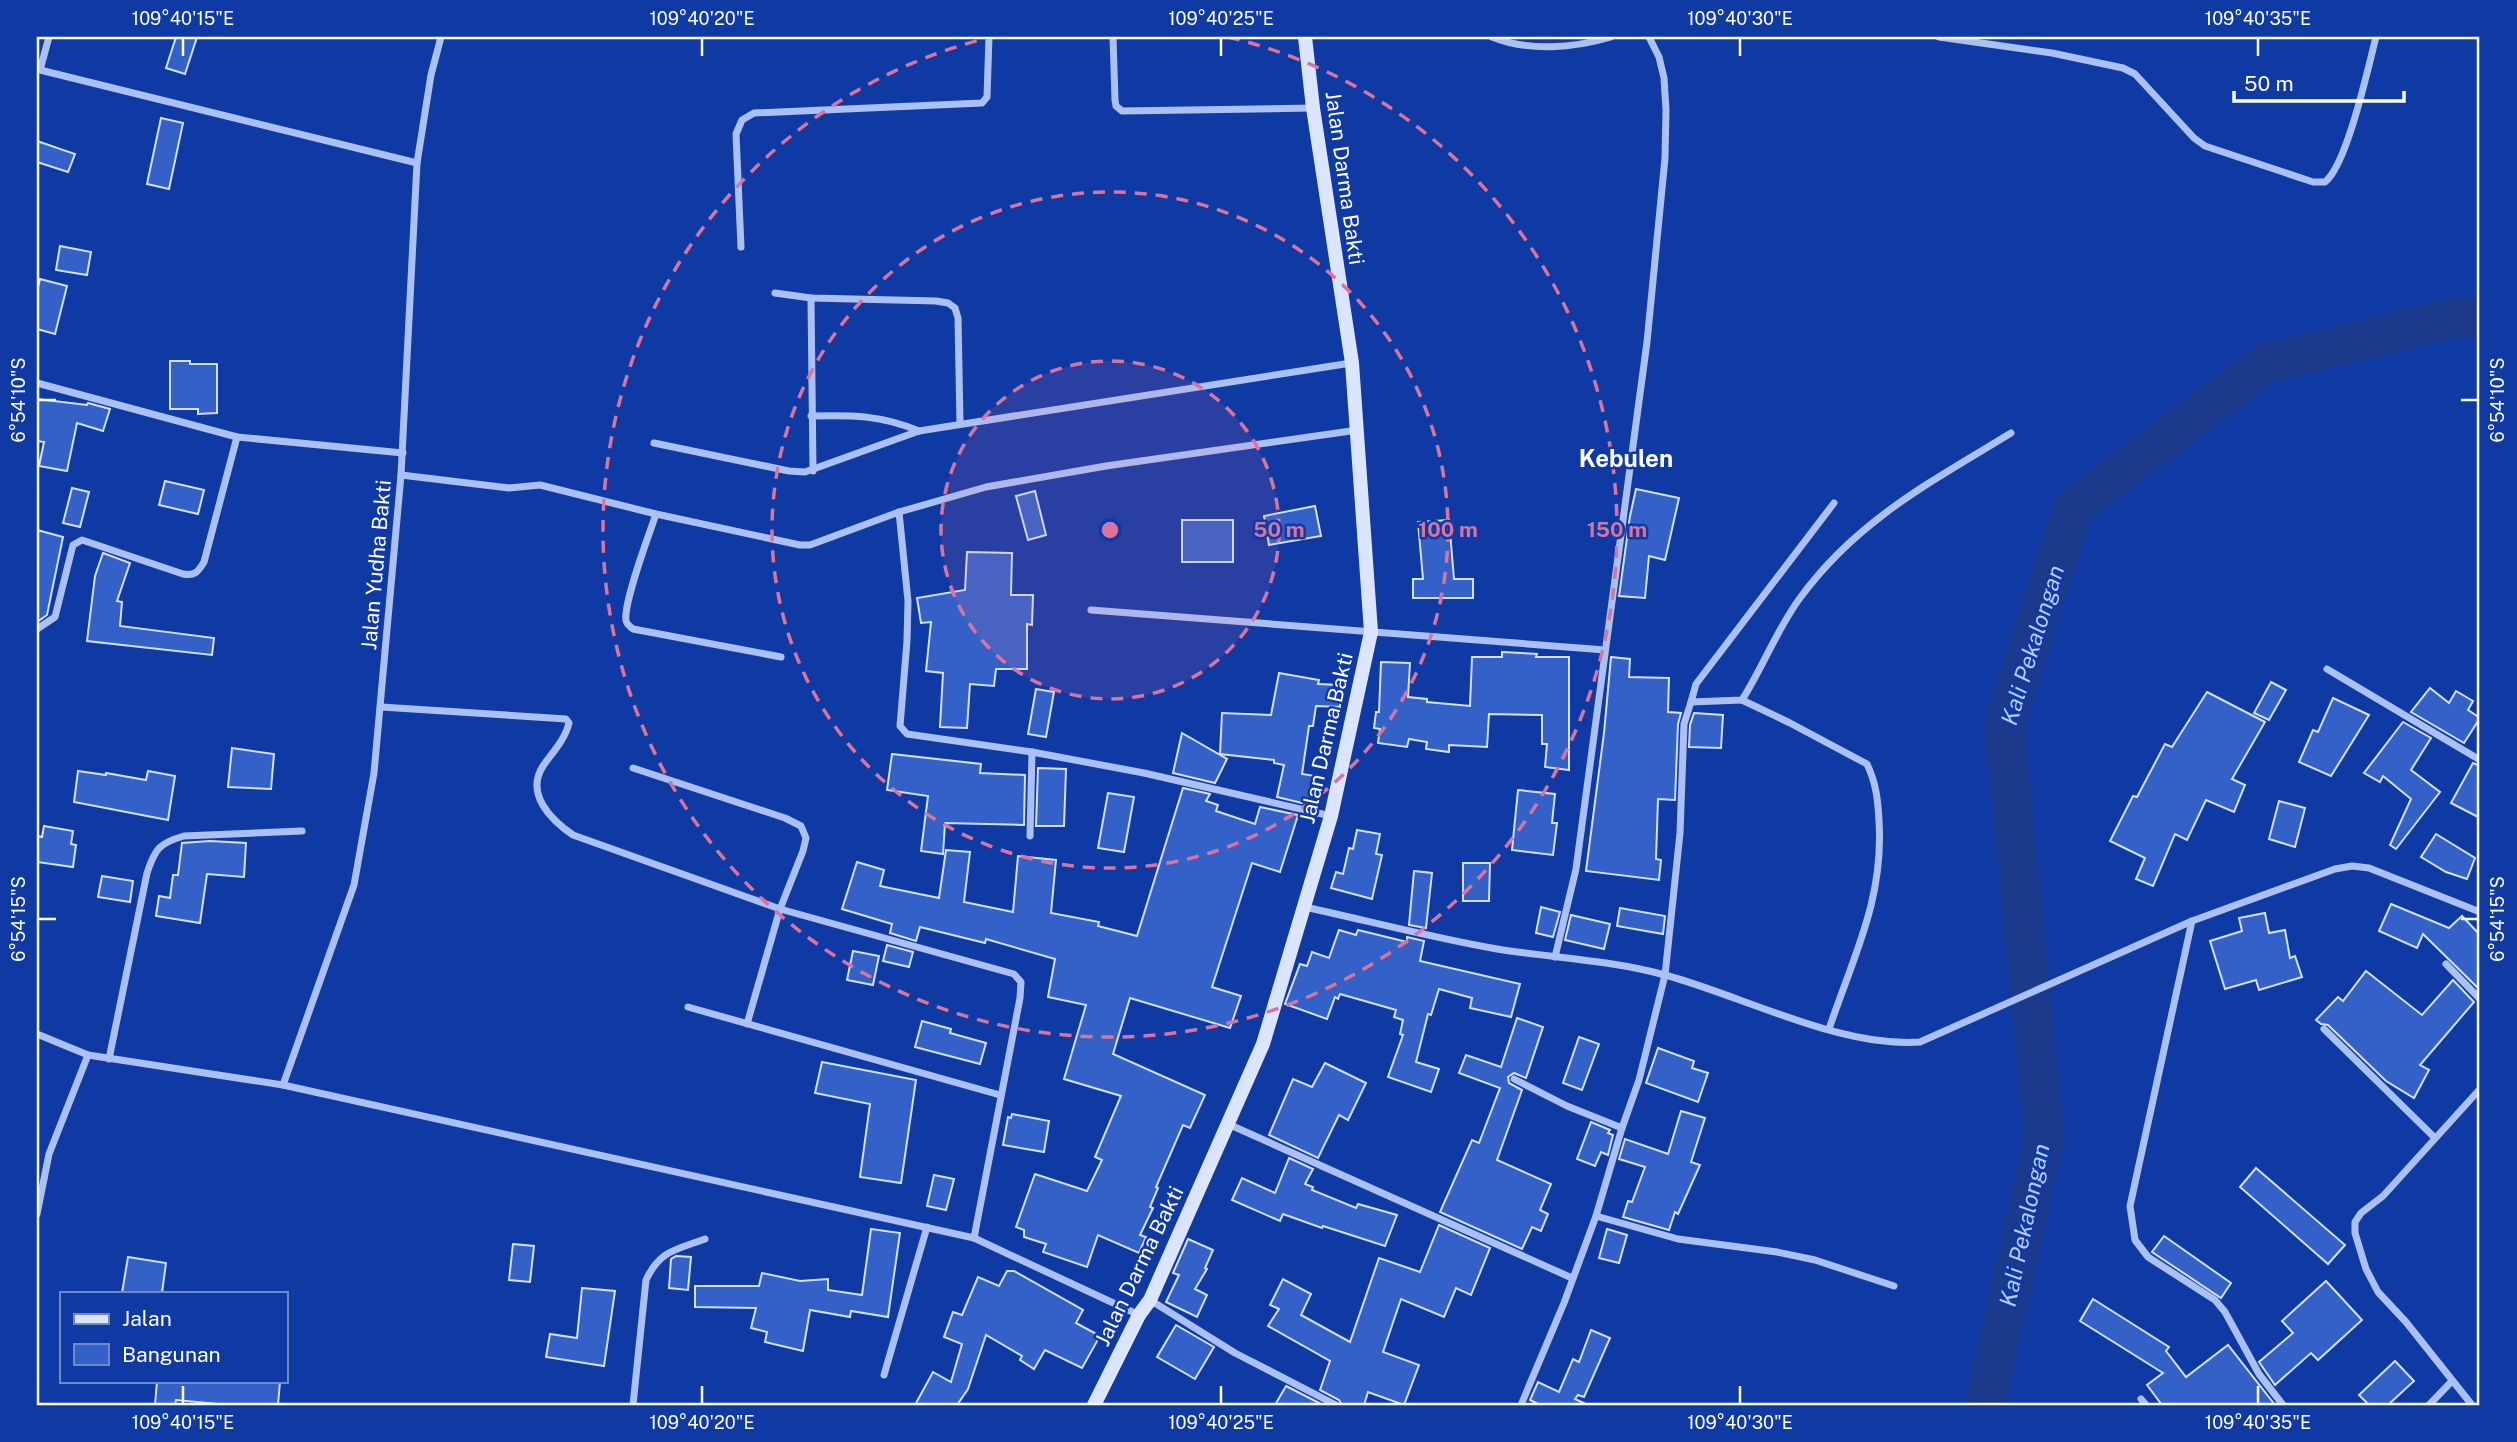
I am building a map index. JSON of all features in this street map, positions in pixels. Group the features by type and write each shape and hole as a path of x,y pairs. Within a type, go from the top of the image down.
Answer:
{"street":[{"path":"37,79 48,37"},
{"name":"Jalan Yudha Bakti","path":"283,1085 354,885 374,772 403,453 418,163 431,75 441,37"},
{"path":"741,247 736,134 743,120 754,113 982,103 988,97 989,37"},
{"path":"1113,37 1115,100 1116,106 1122,111 1313,108"},
{"name":"Jalan Darma Bakti","path":"1094,1405 1139,1315 1150,1300 1263,1044 1331,816 1371,632 1352,363 1313,108 1305,37"},
{"path":"1492,37 1522,44 1574,46 1611,37"},
{"path":"1555,957 1576,869 1647,342 1665,158 1664,78 1659,57 1649,37"},
{"path":"1939,37 2052,53 2123,68 2135,74 2194,138 2205,146 2313,182 2325,182 2338,168 2365,83 2376,37"},
{"path":"38,69 418,163"},
{"path":"775,293 811,298 948,303 955,308 958,318 960,424"},
{"path":"811,298 813,471"},
{"path":"654,443 789,471 813,471 919,431 1352,363"},
{"path":"37,383 237,436 403,453"},
{"path":"811,416 872,416 894,420 919,431"},
{"path":"401,475 509,488 540,485 656,514 810,545 899,512 1000,485 1106,466 1358,430"},
{"path":"1742,700 1800,599 1826,566 1859,533 1895,504 2011,433"},
{"path":"37,629 55,617 77,541 82,540 183,574 192,575 199,571 204,562 237,436"},
{"path":"1521,1405 1596,1216 1639,1080 1665,975 1680,833 1684,724 1696,684 1834,503"},
{"path":"899,512 908,601 901,730 912,736 1032,752 1144,772 1331,816"},
{"path":"656,514 630,596 626,621 629,626 633,629 780,657"},
{"path":"1091,610 1605,650"},
{"path":"2327,669 2480,761"},
{"path":"1691,702 1742,700 1867,764 1877,788 1879,866 1870,915 1829,1029"},
{"path":"381,707 566,719 569,723 565,736 541,770 536,785 539,799 557,824 573,835 780,909 1014,974 1021,982 1020,998 974,1238"},
{"path":"1030,836 1032,752"},
{"path":"633,768 785,818 801,826 806,838 803,851 780,909 747,1024"},
{"path":"109,1059 147,873 154,852 167,841 184,836 302,831"},
{"path":"1305,907 1494,948 1609,963 1665,975 1829,1029 1897,1044 1920,1042 2192,921 2335,869 2352,866 2369,868 2480,912"},
{"path":"2192,921 2130,1206 2135,1240 2148,1257 2215,1300 2225,1312 2259,1374 2283,1405"},
{"path":"2446,964 2480,999"},
{"path":"688,1007 1000,1096"},
{"path":"2323,1029 2435,1138"},
{"path":"37,1034 88,1055 283,1085 974,1238 1139,1315"},
{"path":"37,1214 49,1154 88,1055"},
{"path":"1514,1079 1622,1128"},
{"path":"2472,1405 2406,1322 2378,1292 2366,1269 2355,1233 2355,1222 2361,1213 2383,1196 2480,1089"},
{"path":"1228,1124 1572,1278"},
{"path":"1596,1216 1678,1239 1777,1252 1815,1260 1894,1286"},
{"path":"884,1375 927,1227"},
{"path":"633,1405 646,1280 654,1262 666,1254 705,1239"},
{"path":"1150,1300 1235,1353 1336,1405"},
{"path":"2429,1405 2452,1381"}],"building":[{"path":"176,37 197,37 185,74 166,68"},
{"path":"161,118 183,123 169,189 147,184"},
{"path":"37,141 75,154 68,172 37,162"},
{"path":"60,246 91,252 87,275 56,270"},
{"path":"40,279 67,286 55,334 37,329 37,291"},
{"path":"170,361 217,364 217,413 198,414 198,409 170,409"},
{"path":"37,399 88,403 110,409 103,431 77,423 67,471 39,466 44,442 37,441"},
{"path":"165,481 204,490 198,514 159,505"},
{"path":"72,488 89,492 80,527 63,523"},
{"path":"1636,489 1679,498 1665,560 1649,556 1645,598 1619,596"},
{"path":"1035,491 1046,535 1028,540 1016,496"},
{"path":"1315,506 1321,536 1269,545 1264,516"},
{"path":"1182,520 1233,520 1233,562 1182,562"},
{"path":"1449,520 1454,579 1473,579 1473,598 1413,598 1413,579 1423,579 1418,522"},
{"path":"37,530 63,537 47,615 37,622"},
{"path":"967,552 1012,553 1011,595 1033,595 1032,625 1027,624 1027,669 996,669 994,686 970,684 967,728 940,727 943,673 926,671 931,622 921,623 917,598 965,590"},
{"path":"103,553 130,563 117,601 122,602 120,626 214,638 212,655 87,641 95,576"},
{"path":"1502,652 1537,654 1536,657 1569,657 1569,770 1545,767 1547,744 1542,744 1542,715 1489,714 1487,747 1449,745 1449,752 1426,749 1427,742 1409,739 1407,747 1378,743 1380,729 1374,728 1376,712 1379,712 1381,662 1410,663 1408,697 1427,699 1427,702 1470,706 1472,657 1502,657"},
{"path":"1611,657 1630,659 1629,677 1669,678 1668,712 1681,713 1678,724 1675,800 1658,799 1656,859 1661,860 1659,880 1586,871"},
{"path":"1279,673 1319,680 1318,684 1340,685 1340,707 1316,706 1313,726 1309,726 1302,774 1315,776 1311,801 1303,800 1302,803 1277,797 1284,765 1274,763 1274,760 1220,754 1222,713 1271,715"},
{"path":"2271,682 2286,690 2269,720 2254,713"},
{"path":"2430,688 2449,703 2456,691 2473,701 2468,710 2480,718 2464,743 2411,712"},
{"path":"1036,689 1054,692 1046,737 1028,734"},
{"path":"2207,692 2265,722 2232,779 2245,785 2234,812 2206,800 2187,840 2175,834 2153,886 2136,879 2145,858 2110,841 2133,796 2137,797 2165,744 2172,747"},
{"path":"2333,698 2369,715 2331,776 2299,762 2313,730 2318,732"},
{"path":"1694,713 1723,715 1721,748 1689,747 1690,725"},
{"path":"2403,722 2431,738 2411,770 2440,792 2396,849 2390,845 2411,799 2383,776 2380,782 2364,773"},
{"path":"1182,733 1227,759 1215,783 1173,773"},
{"path":"232,748 274,754 271,789 228,787"},
{"path":"892,754 981,764 980,773 1025,775 1024,825 945,823 943,854 921,851 928,796 887,790"},
{"path":"2473,763 2480,766 2480,818 2451,803"},
{"path":"1038,768 1066,769 1064,826 1036,826"},
{"path":"78,771 146,780 148,771 175,776 168,820 74,802"},
{"path":"1183,788 1210,794 1206,801 1218,805 1216,811 1255,824 1260,807 1298,815 1280,872 1252,863 1212,987 1241,996 1230,1028 1130,998 1113,1054 1205,1095 1190,1128 1183,1125 1156,1187 1158,1188 1150,1207 1153,1208 1140,1235 1146,1237 1139,1253 1098,1235 1087,1267 1043,1252 1046,1244 1024,1237 1024,1230 1016,1227 1035,1174 1087,1191 1102,1160 1095,1157 1121,1096 1064,1079 1086,1005 1048,997 1055,959 986,939 985,943 920,927 916,941 890,933 892,924 842,909 857,862 884,870 880,886 939,898 946,850 970,852 964,902 1013,912 1018,856 1056,860 1051,913 1099,922 1098,926 1137,936"},
{"path":"1518,790 1555,794 1552,823 1557,823 1553,855 1512,850"},
{"path":"1108,793 1134,797 1124,852 1098,848"},
{"path":"2279,801 2305,808 2295,847 2269,839"},
{"path":"44,826 73,831 71,844 76,845 73,867 37,862 37,836 42,837"},
{"path":"1357,830 1380,834 1376,854 1382,855 1372,899 1331,888 1336,872 1343,874 1349,848 1353,849"},
{"path":"2436,834 2475,858 2467,879 2446,872 2421,857"},
{"path":"182,843 246,843 244,877 207,874 200,923 156,916 159,896 170,898 173,875 178,875"},
{"path":"1463,863 1490,863 1489,901 1463,901"},
{"path":"1414,871 1432,873 1426,928 1409,925"},
{"path":"102,876 133,881 130,902 98,897"},
{"path":"2391,904 2449,928 2462,916 2480,935 2480,990 2423,934 2417,948 2379,931"},
{"path":"1541,907 1560,912 1553,937 1536,933"},
{"path":"1620,908 1665,916 1663,934 1617,926"},
{"path":"2265,913 2269,933 2285,930 2290,958 2295,956 2302,977 2259,990 2256,980 2225,989 2210,941 2242,931 2239,918"},
{"path":"1571,915 1610,924 1604,949 1565,940"},
{"path":"1339,930 1356,935 1358,930 1407,942 1407,937 1424,941 1420,961 1520,984 1511,1017 1470,1008 1472,998 1439,989 1431,1015 1428,1014 1416,1062 1439,1069 1431,1092 1388,1077 1403,1035 1400,1034 1403,1020 1394,1017 1396,1010 1340,994 1338,999 1335,997 1327,1019 1285,1004 1300,964 1307,966 1312,952 1329,958"},
{"path":"887,945 913,952 909,967 883,961"},
{"path":"853,951 879,956 873,985 847,980"},
{"path":"2366,971 2422,1015 2453,980 2474,1002 2420,1065 2429,1070 2414,1098 2386,1081 2328,1025 2316,1020 2338,997 2343,1001"},
{"path":"1517,1018 1543,1027 1526,1078 1514,1073 1508,1077 1509,1083 1522,1090 1497,1160 1551,1184 1540,1210 1548,1214 1541,1231 1532,1227 1522,1249 1440,1212 1472,1140 1479,1143 1500,1088 1459,1073 1466,1055 1501,1067"},
{"path":"922,1021 951,1029 950,1033 986,1043 980,1064 915,1047"},
{"path":"1579,1037 1599,1044 1582,1090 1563,1083"},
{"path":"1658,1048 1694,1061 1692,1068 1708,1073 1698,1102 1646,1083"},
{"path":"822,1062 916,1080 901,1183 860,1177 870,1104 815,1093"},
{"path":"1325,1063 1366,1083 1348,1120 1339,1115 1318,1158 1269,1135 1293,1079 1312,1087"},
{"path":"1681,1111 1705,1118 1691,1162 1700,1165 1678,1214 1675,1212 1669,1230 1623,1217 1628,1201 1632,1202 1645,1167 1619,1159 1625,1139 1668,1154"},
{"path":"1012,1114 1049,1121 1044,1152 1003,1145 1008,1117 1011,1118"},
{"path":"1591,1122 1610,1130 1608,1133 1613,1135 1608,1155 1601,1152 1595,1166 1577,1159"},
{"path":"1289,1158 1313,1169 1305,1184 1313,1187 1312,1190 1356,1208 1358,1204 1397,1215 1385,1246 1283,1214 1280,1221 1232,1200 1242,1178 1275,1193"},
{"path":"2256,1168 2345,1245 2328,1264 2240,1187"},
{"path":"934,1175 954,1179 946,1210 927,1206"},
{"path":"1439,1225 1490,1248 1471,1295 1456,1288 1444,1317 1401,1299 1383,1352 1419,1365 1404,1405 1368,1392 1364,1405 1342,1405 1339,1400 1320,1390 1330,1361 1268,1326 1279,1309 1270,1305 1283,1279 1311,1294 1301,1315 1350,1342 1379,1258 1420,1272"},
{"path":"871,1229 900,1233 888,1317 851,1311 850,1317 810,1310 803,1351 765,1342 767,1332 751,1328 756,1308 695,1307 695,1286 759,1286 762,1273 800,1281 828,1279 828,1290 862,1295"},
{"path":"1607,1229 1627,1235 1619,1263 1599,1258"},
{"path":"2164,1236 2231,1283 2221,1298 2152,1252"},
{"path":"1188,1239 1213,1250 1205,1268 1207,1269 1195,1289 1207,1295 1197,1317 1166,1302 1179,1275 1173,1273"},
{"path":"513,1244 534,1246 530,1282 509,1280"},
{"path":"676,1256 691,1257 688,1290 669,1288 671,1259"},
{"path":"128,1257 166,1263 162,1292 122,1292"},
{"path":"1007,1271 1014,1271 1083,1310 1076,1323 1100,1336 1082,1368 1045,1350 1034,1369 1020,1360 1022,1356 986,1335 968,1389 957,1405 915,1405 933,1372 951,1382 962,1344 944,1337 953,1312 962,1315 978,1277 999,1286"},
{"path":"2326,1281 2362,1320 2318,1360 2311,1353 2275,1385 2259,1362 2293,1333 2282,1321"},
{"path":"582,1288 615,1291 604,1366 546,1357 550,1334 577,1338"},
{"path":"2093,1299 2169,1347 2166,1351 2186,1377 2228,1345 2275,1405 2162,1405 2147,1385 2163,1373 2080,1321"},
{"path":"1176,1325 1214,1347 1195,1379 1157,1357"},
{"path":"1591,1330 1610,1338 1584,1397 1578,1395 1575,1399 1588,1405 1540,1405 1530,1400 1538,1382 1559,1392 1573,1359 1579,1362"},
{"path":"2395,1361 2414,1381 2388,1405 2369,1405 2359,1395"},
{"path":"157,1382 280,1382 278,1405 229,1405 176,1400 175,1405 155,1405"},
{"path":"1286,1386 1323,1405 1275,1405"}],"waterway":[{"name":"Kali Pekalongan","path":"1985,1405 2044,1137 2004,724 2074,506 2264,364 2458,317 2480,318"}],"district":[{"name":"Kebulen","path":"1626,458"}]}
